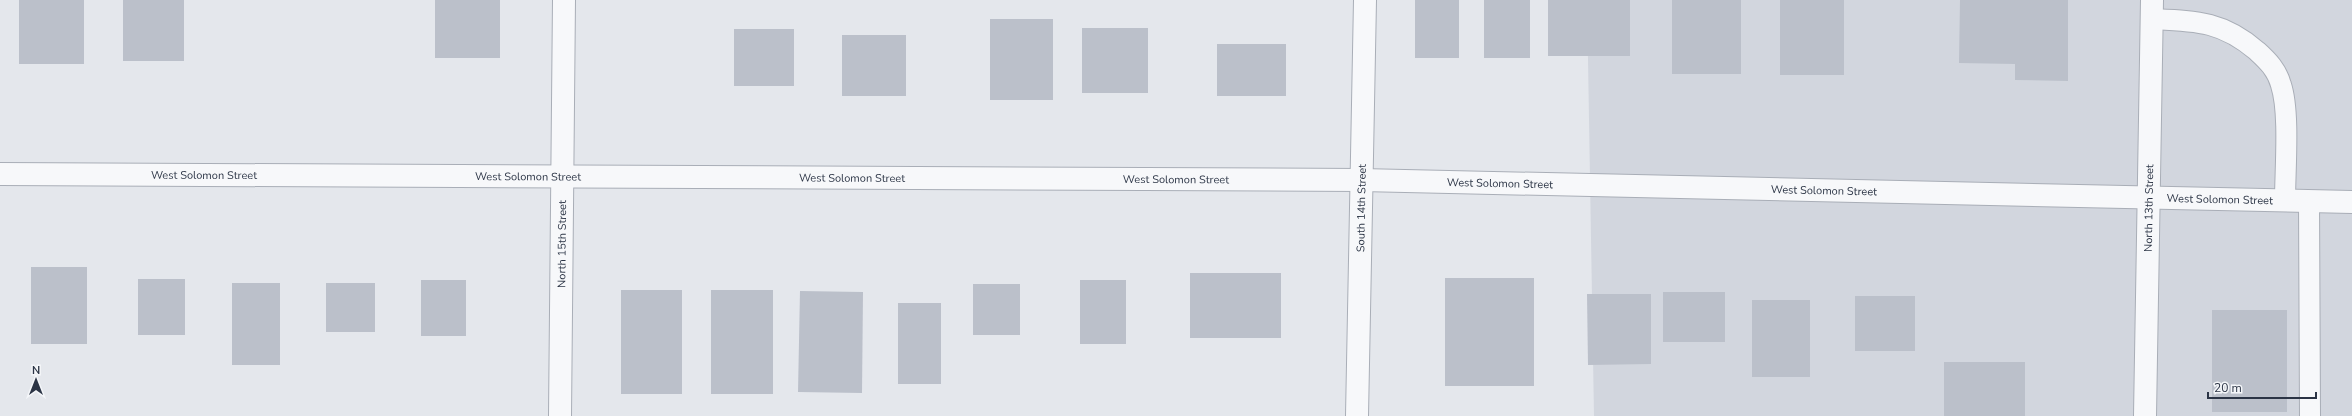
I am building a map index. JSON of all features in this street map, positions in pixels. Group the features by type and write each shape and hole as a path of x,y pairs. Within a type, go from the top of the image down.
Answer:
{"street":[{"name":"North 15th Street","path":"560,416 561,177 564,0"},
{"name":"South 14th Street","path":"1357,416 1365,0"},
{"name":"North 13th Street","path":"2145,416 2152,10"},
{"name":"West Solomon Street","path":"0,174 1361,180 2149,199 2352,202"}],"lane":[{"path":"2152,10 2222,28 2240,37 2272,65 2282,85 2285,115 2285,201"},
{"path":"2309,201 2310,416"}],"shaded area":[{"path":"1587,0 2352,0 2352,416 1594,416"}],"building":[{"path":"19,0 84,0 84,64 19,64"},
{"path":"123,0 184,0 184,61 123,61"},
{"path":"435,0 500,0 500,58 435,58"},
{"path":"1415,0 1459,0 1459,58 1415,58"},
{"path":"1484,0 1530,0 1530,58 1484,58"},
{"path":"1548,0 1630,0 1630,56 1548,56"},
{"path":"1672,0 1741,0 1741,74 1672,74"},
{"path":"1780,0 1844,0 1844,75 1780,75"},
{"path":"1960,0 2068,0 2068,81 2015,80 2015,64 1959,63"},
{"path":"990,19 1053,19 1053,100 990,100"},
{"path":"1082,28 1148,28 1148,93 1082,93"},
{"path":"734,29 794,29 794,86 734,86"},
{"path":"842,35 906,35 906,96 842,96"},
{"path":"1217,44 1286,44 1286,96 1217,96"},
{"path":"31,267 87,267 87,344 31,344"},
{"path":"1190,273 1281,273 1281,338 1190,338"},
{"path":"1445,278 1534,278 1534,386 1445,386"},
{"path":"138,279 185,279 185,335 138,335"},
{"path":"421,280 466,280 466,336 421,336"},
{"path":"1080,280 1126,280 1126,344 1080,344"},
{"path":"232,283 280,283 280,365 232,365"},
{"path":"326,283 375,283 375,332 326,332"},
{"path":"973,284 1020,284 1020,335 973,335"},
{"path":"621,290 682,290 682,394 621,394"},
{"path":"711,290 773,290 773,394 711,394"},
{"path":"800,291 863,292 862,393 798,392"},
{"path":"1663,292 1725,292 1725,342 1663,342"},
{"path":"1587,294 1651,294 1651,364 1588,365"},
{"path":"1855,296 1915,296 1915,351 1855,351"},
{"path":"1752,300 1810,300 1810,377 1752,377"},
{"path":"898,303 941,303 941,384 898,384"},
{"path":"2212,310 2287,310 2287,412 2212,412"},
{"path":"1944,362 2025,362 2025,416 1944,416"}]}
